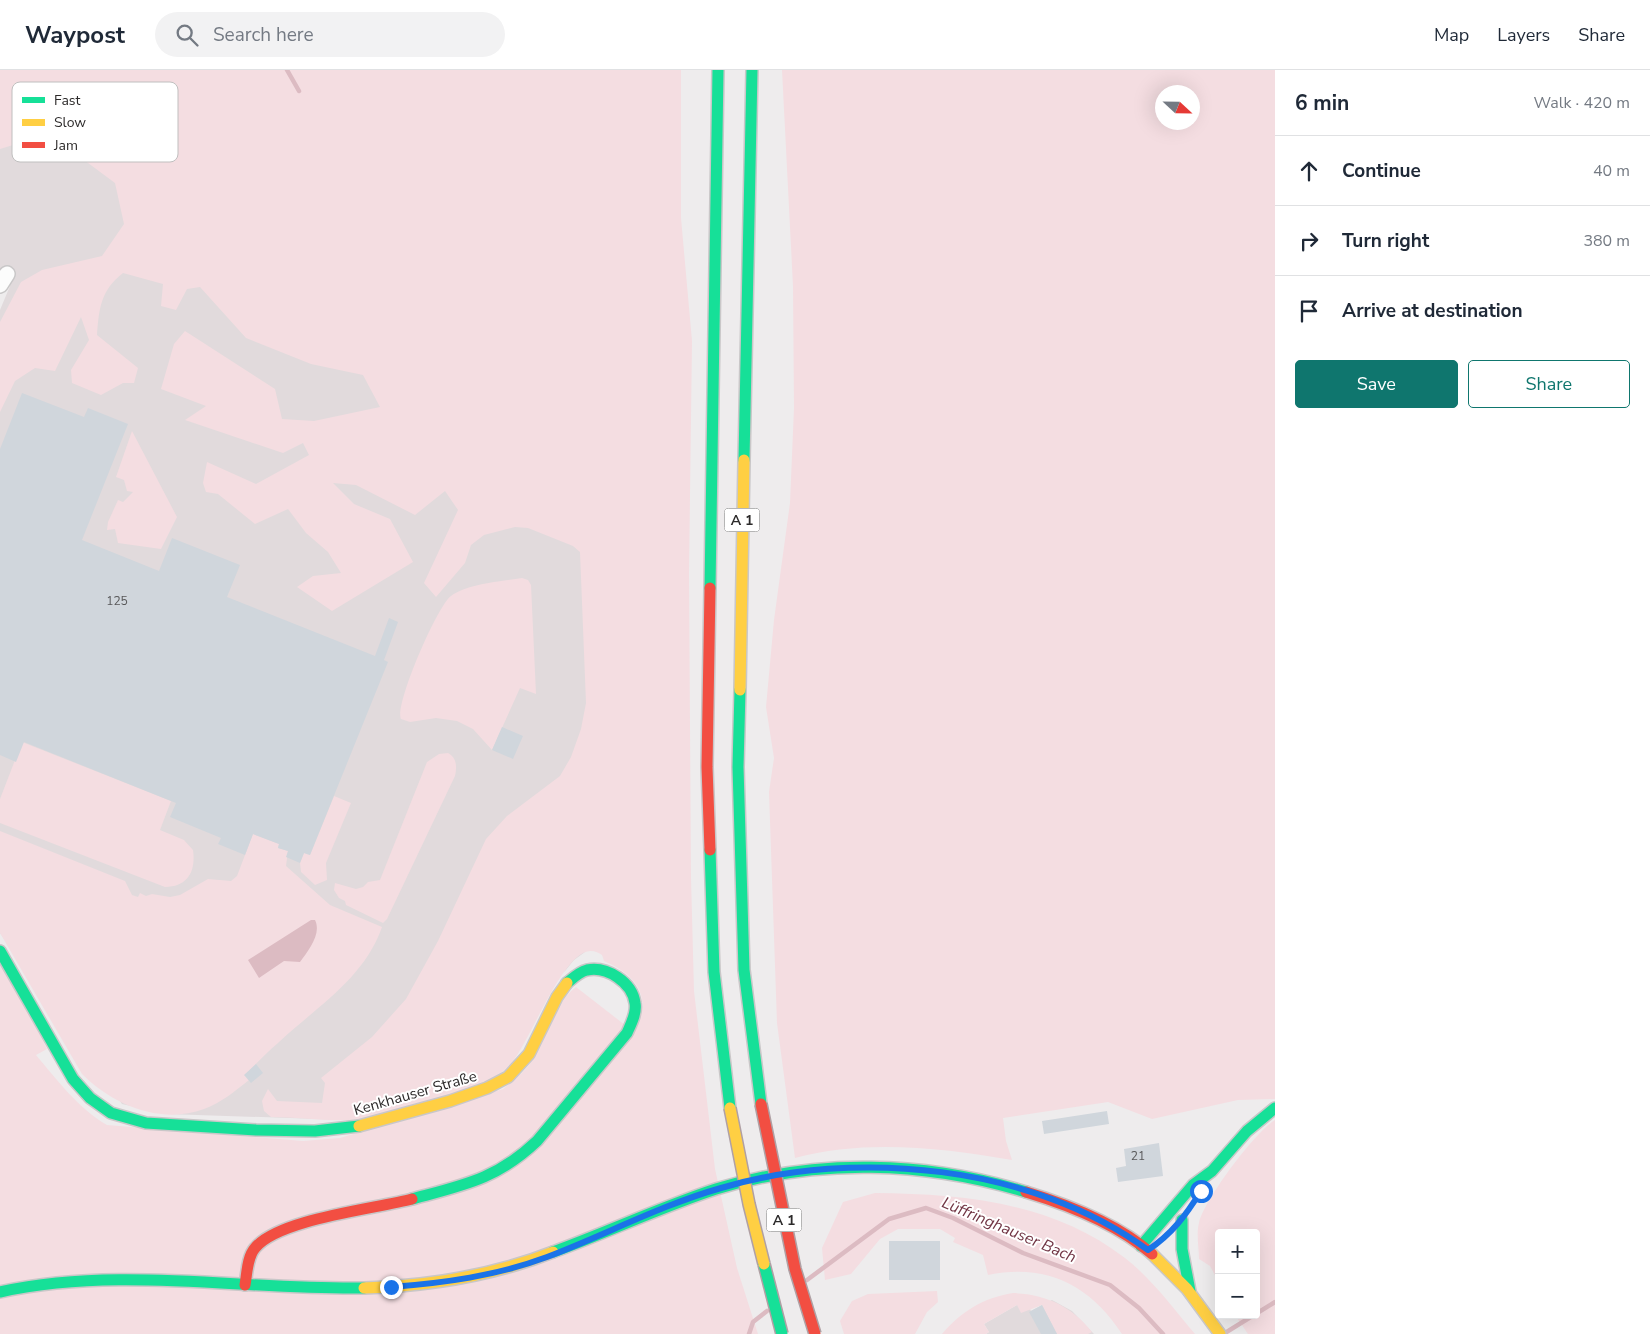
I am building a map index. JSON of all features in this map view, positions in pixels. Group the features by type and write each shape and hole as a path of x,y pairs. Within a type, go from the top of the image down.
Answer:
{"main road":[{"name":"A 1","path":"718,70 707,767 714,972 730,1108 749,1204 782,1334"},
{"name":"A 1","path":"752,70 738,767 744,970 751,1040 761,1104 795,1269 815,1334"},
{"name":"Kenkhauser Straße","path":"0,951 69,1074 86,1094 100,1106 133,1122 240,1129 291,1132 345,1128 437,1105 490,1087 509,1077 520,1066 555,997 566,982 580,972 594,970 610,973 629,988 635,1000 635,1015 627,1033 537,1141 520,1157 495,1173 475,1182 399,1202 296,1225 276,1232 256,1246 251,1253 245,1285"},
{"path":"1145,1248 1193,1185 1212,1170 1247,1131 1275,1108"},
{"path":"0,1292 43,1282 106,1278 245,1285 367,1288 430,1284 475,1277 548,1256 640,1218 722,1188 797,1171 851,1167 920,1169 997,1183 1064,1205 1102,1223 1145,1248 1190,1292 1220,1334"},
{"path":"1172,1232 1192,1206 1212,1170"},
{"path":"1182,1220 1182,1249 1190,1292"},
{"path":"1145,1248 1160,1242"}],"shaded area":[{"path":"0,70 681,70 681,218 692,341 689,574 691,878 694,991 715,1169 737,1268 758,1334 0,1334 0,964 21,998 47,1049 36,1055 60,1084 87,1111 107,1125 303,1141 340,1138 503,1089 530,1064 562,1002 576,987 634,1032 640,1019 642,998 633,980 604,961 602,955 591,951 580,955 569,966 509,1066 486,1082 459,1093 354,1120 271,1117 264,1111 262,1101 268,1089 277,1101 322,1103 325,1083 321,1078 372,1037 406,999 438,941 486,839 507,816 560,776 571,757 581,729 586,703 580,552 573,546 528,528 515,527 484,535 471,545 465,563 436,597 424,583 458,510 445,491 415,515 356,485 333,483 354,504 390,519 413,562 332,611 297,587 313,576 341,573 328,552 306,533 288,509 255,524 218,494 206,492 203,483 207,462 256,484 309,455 303,443 283,453 185,420 206,406 161,389 174,344 185,331 275,389 282,419 314,421 380,407 363,375 311,364 246,338 200,287 187,289 176,310 161,306 163,284 123,273 110,286 102,300 97,335 138,368 134,383 123,383 101,395 72,383 71,370 89,340 81,317 55,371 35,368 15,381 0,412 0,322 21,282 42,270 102,256 124,224 115,183 87,162 178,162 178,82 12,82 12,145 0,149"},
{"path":"782,70 1275,70 1275,1099 1238,1100 1152,1119 1108,1102 1003,1118 1006,1141 1012,1160 904,1147 849,1149 795,1158 777,1023 769,792 774,758 766,707 774,620 790,503 794,408 793,286"},
{"path":"0,134 12,134 12,162 142,162 602,306 585,952 574,960 565,971 349,1120 167,1114 122,1104 0,933 0,310 10,286 0,274"},
{"path":"132,431 177,517 161,549 118,543 115,529 107,530 108,522 118,500 123,502 133,492 127,491 124,480 116,477"},
{"path":"522,578 528,580 531,585 536,694 520,688 492,750 473,729 457,721 436,718 410,722 401,719 404,696 418,656 436,618 451,596 475,586"},
{"path":"22,742 171,801 160,830 184,840 193,850 192,871 185,881 165,887 0,823 0,799"},
{"path":"448,753 456,763 455,776 387,919 383,923 346,905 345,901 339,898 334,890 335,883 356,889 363,887 368,882 380,880 427,762 439,754"},
{"path":"334,796 351,803 326,863 327,880 315,885 301,872 300,863 304,853 310,855"},
{"path":"0,831 125,881 132,895 138,897 140,893 146,896 152,894 170,897 180,895 208,879 231,881 237,876 253,834 279,844 278,848 288,851 286,866 330,905 382,927 364,962 351,977 338,991 265,1055 245,1075 249,1080 233,1092 204,1109 188,1113 171,1115 138,1109 108,1095 82,1074 0,933"},
{"path":"311,920 315,920 317,931 310,948 300,962 284,961 259,978 248,960"},
{"path":"1275,1120 1275,1334 1248,1334 1238,1319 1260,1319 1260,1229 1215,1229 1215,1275 1210,1266 1199,1259 1198,1227 1203,1212 1220,1183 1243,1152"},
{"path":"875,1193 974,1199 1037,1213 1068,1224 1097,1239 1135,1266 1162,1294 1195,1334 1122,1334 1096,1302 1081,1291 1047,1275 1029,1272 1009,1272 988,1275 983,1255 953,1242 955,1238 940,1229 898,1229 880,1239 851,1274 825,1280 822,1248 843,1202"},
{"path":"937,1291 938,1302 927,1312 915,1334 844,1334 840,1321 852,1301 868,1294"},
{"path":"1013,1293 1036,1296 1057,1303 1076,1315 1092,1332 1088,1334 1057,1334 1042,1305 1021,1313 1017,1305 984,1324 989,1332 986,1334 942,1334 965,1312 992,1298"},
{"path":"1052,1300 1072,1311 1094,1334 986,1334 989,1332 984,1324 1017,1305 1028,1304 1031,1311"}],"building":[{"path":"22,393 84,417 88,408 128,424 82,540 159,571 172,538 240,565 227,597 375,656 389,618 398,622 384,660 388,662 310,855 304,853 300,863 286,857 288,851 278,848 279,844 253,834 245,855 218,844 221,838 170,817 176,803 24,742 16,762 0,755 0,449"},
{"path":"502,727 523,736 513,759 492,750"},
{"path":"256,1064 263,1073 251,1083 244,1075"},
{"path":"1107,1111 1109,1124 1044,1134 1042,1121"},
{"path":"1159,1143 1163,1176 1118,1182 1116,1168 1126,1166 1124,1149"},
{"path":"889,1241 940,1241 940,1280 889,1280"},
{"path":"1042,1305 1057,1334 1041,1334 1029,1312"}],"waterway":[{"path":"287,70 299,91"},
{"name":"Lüffringhauser Bach","path":"807,1280 889,1219 926,1208 953,1218 1023,1253 1110,1285 1139,1308 1163,1334"},
{"path":"1225,1333 1275,1302"},
{"name":"Lüffringhauser Bach","path":"749,1334 753,1322 767,1311"}],"traffic: fast":[{"path":"710,588 718,70"},
{"path":"744,460 752,70"},
{"path":"740,690 738,767 744,970 761,1104"},
{"path":"710,850 714,972 730,1108"},
{"path":"0,951 73,1079 90,1098 111,1113 146,1123 256,1130 315,1131 359,1126"},
{"path":"412,1199 479,1179 508,1164 522,1154 537,1141 627,1033 635,1011 635,1003 633,995 624,982 610,973 595,969 581,972 567,983"},
{"path":"1141,1246 1193,1185 1212,1171 1247,1131 1275,1108"},
{"path":"553,1252 716,1189 754,1179 793,1172 832,1168 910,1169 949,1174 1026,1192"},
{"path":"1182,1220 1182,1249 1190,1291"},
{"path":"764,1264 782,1334"},
{"path":"0,1292 45,1284 136,1280 318,1288 364,1288"}],"traffic: slow":[{"path":"740,690 744,460"},
{"path":"359,1126 450,1101 487,1088 508,1077 529,1054 557,997 567,983"},
{"path":"730,1108 749,1204 764,1264"},
{"path":"364,1288 412,1285 460,1278 507,1267 553,1252"},
{"path":"1152,1254 1187,1289 1220,1334"}],"traffic: jam":[{"path":"710,588 707,767 710,850"},
{"path":"761,1104 795,1269 815,1334"},
{"path":"1026,1192 1059,1203 1109,1225 1139,1243 1152,1254"},
{"path":"245,1285 250,1256 255,1248 267,1238 305,1222 412,1199"}],"route":[{"path":"391,1287 453,1281 512,1268 548,1256 684,1200 722,1188 797,1171 868,1166 920,1169 997,1183 1064,1205 1102,1223 1148,1250 1166,1238 1177,1226 1201,1191"}]}
